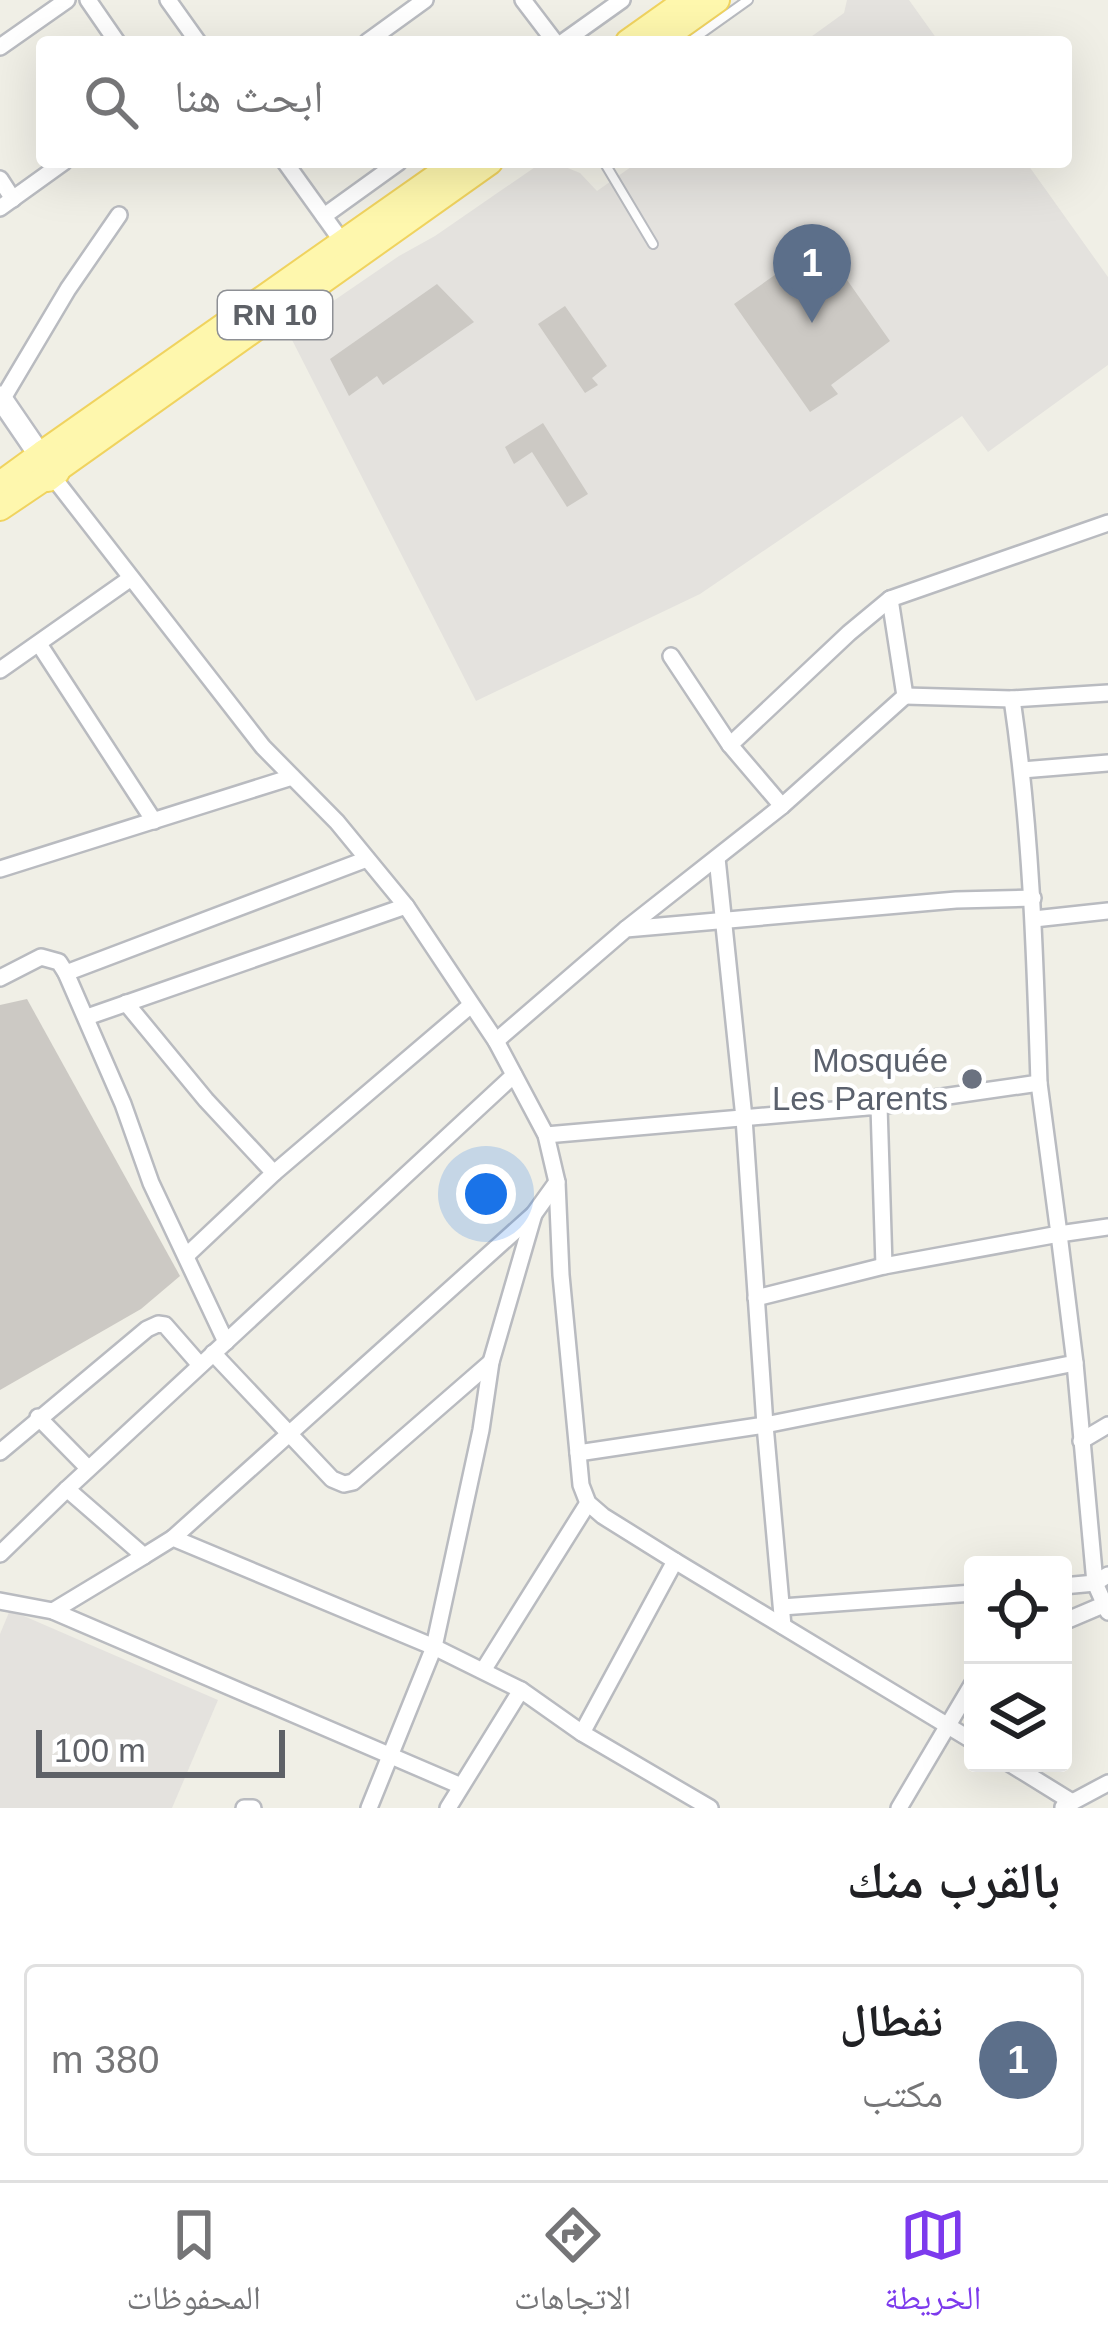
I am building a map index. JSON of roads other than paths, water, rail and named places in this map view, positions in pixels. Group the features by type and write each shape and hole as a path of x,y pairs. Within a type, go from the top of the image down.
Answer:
{"main road":[{"path":"636,36 687,0"},
{"path":"666,36 717,0"},
{"name":"RN 10","path":"348,251 450,168"},
{"name":"RN 10","path":"0,508 45,465 348,251 480,168"},
{"path":"1,398 45,465"},
{"name":"RN 10","path":"0,484 45,465"}],"street":[{"path":"0,47 67,0"},
{"path":"88,0 113,36"},
{"path":"168,0 194,36"},
{"path":"375,36 425,0"},
{"path":"523,0 554,36"},
{"path":"568,36 622,0"},
{"path":"0,179 6,203 56,168"},
{"path":"289,168 348,251"},
{"path":"324,216 390,168"},
{"path":"1,398 118,215"},
{"path":"45,465 262,747 338,822 406,906 496,1041 546,1135 557,1182 578,1454 588,1503 964,1736"},
{"path":"730,746 890,599 1108,523"},
{"path":"0,670 131,578"},
{"path":"890,599 905,696"},
{"path":"39,644 154,821"},
{"path":"671,656 730,746 782,806"},
{"path":"496,1041 626,929 782,806 905,696 1012,699 1108,693"},
{"path":"1012,699 1033,898 1040,1083 1105,1608 1072,1619"},
{"path":"1022,770 1108,763"},
{"path":"0,869 292,777"},
{"path":"717,858 744,1118 783,1626"},
{"path":"66,973 368,859"},
{"path":"626,929 956,900 1033,898"},
{"path":"87,1017 406,906"},
{"path":"1034,919 1108,911"},
{"path":"0,978 41,957 58,962 66,973 128,1116 151,1183 226,1342"},
{"path":"126,1004 274,1173"},
{"path":"186,1256 274,1173 471,1005"},
{"path":"0,1554 514,1075"},
{"path":"546,1135 879,1106 1040,1083"},
{"path":"879,1106 884,1266"},
{"path":"53,1611 173,1538 534,1214 557,1182"},
{"path":"369,1808 434,1647 491,1362 534,1214"},
{"path":"756,1298 884,1266 1108,1227"},
{"path":"0,1452 158,1324 206,1359 332,1479 344,1484 353,1483 491,1362"},
{"path":"578,1454 765,1425 1075,1363"},
{"path":"38,1417 88,1468"},
{"path":"1081,1442 1108,1425"},
{"path":"67,1489 144,1556"},
{"path":"484,1669 588,1503"},
{"path":"173,1538 484,1669 685,1802 710,1808"},
{"path":"582,1732 675,1561"},
{"path":"1072,1584 1102,1579"},
{"path":"782,1607 964,1594"},
{"path":"0,1601 53,1611 461,1786"},
{"path":"448,1808 521,1690"},
{"path":"899,1808 964,1698"},
{"path":"1021,1772 1067,1805 1108,1783"},
{"path":"244,1808 253,1808"}],"lane":[{"path":"697,36 748,0"},
{"path":"608,168 653,244"}],"place":[{"name":"نفطال","path":"812,323"},
{"name":"Mosquée Les Parents","path":"972,1079"}]}
